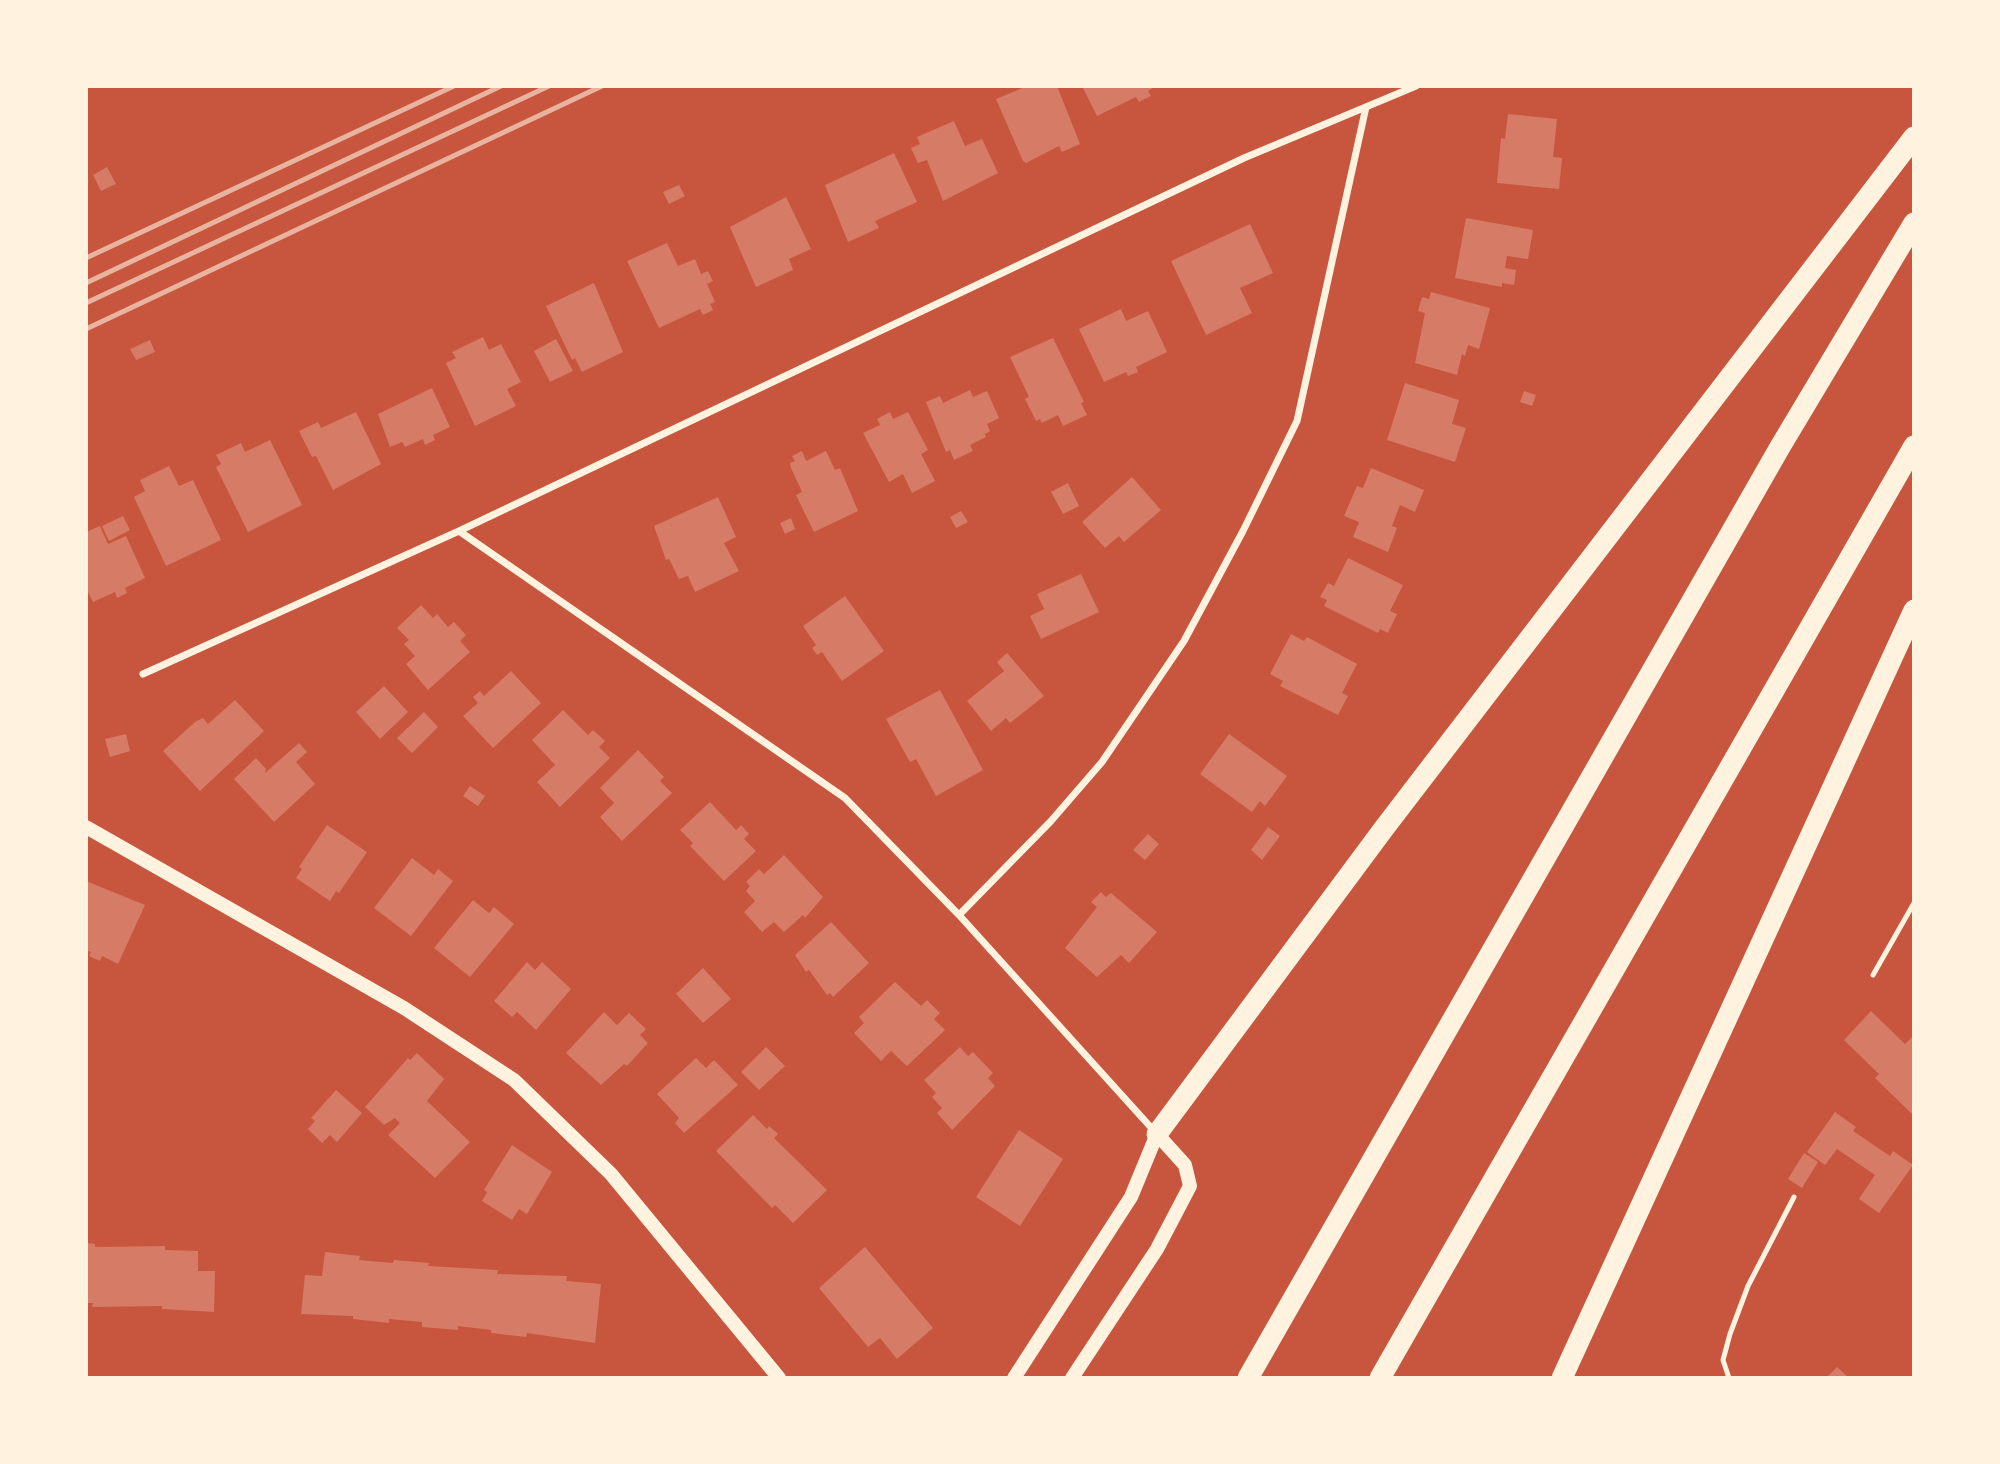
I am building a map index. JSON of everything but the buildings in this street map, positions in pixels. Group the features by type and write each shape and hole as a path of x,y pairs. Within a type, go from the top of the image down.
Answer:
{"highway":[{"path":"1157,1134 1393,817 1914,137"},
{"path":"1248,1378 1719,554 1914,223"},
{"path":"1380,1378 1914,446"},
{"path":"1562,1378 1914,610"}],"main road":[{"path":"86,827 393,1002 463,1044 514,1080 611,1174 779,1378"},
{"path":"1014,1378 1131,1197 1157,1134 1185,1165 1190,1186 1157,1249 1072,1378"}],"street":[{"path":"143,674 459,531 1244,158 1416,86"},
{"path":"959,915 1051,821 1101,762 1184,641 1243,531 1297,421 1366,107"},
{"path":"459,531 845,798 959,915 1157,1134"}],"lane":[{"path":"1873,975 1914,902"},
{"path":"1729,1378 1723,1360 1730,1334 1748,1286 1794,1197"}],"railway":[{"path":"86,258 454,86"},
{"path":"86,283 501,86"},
{"path":"86,303 549,86"},
{"path":"86,329 602,86"}]}
